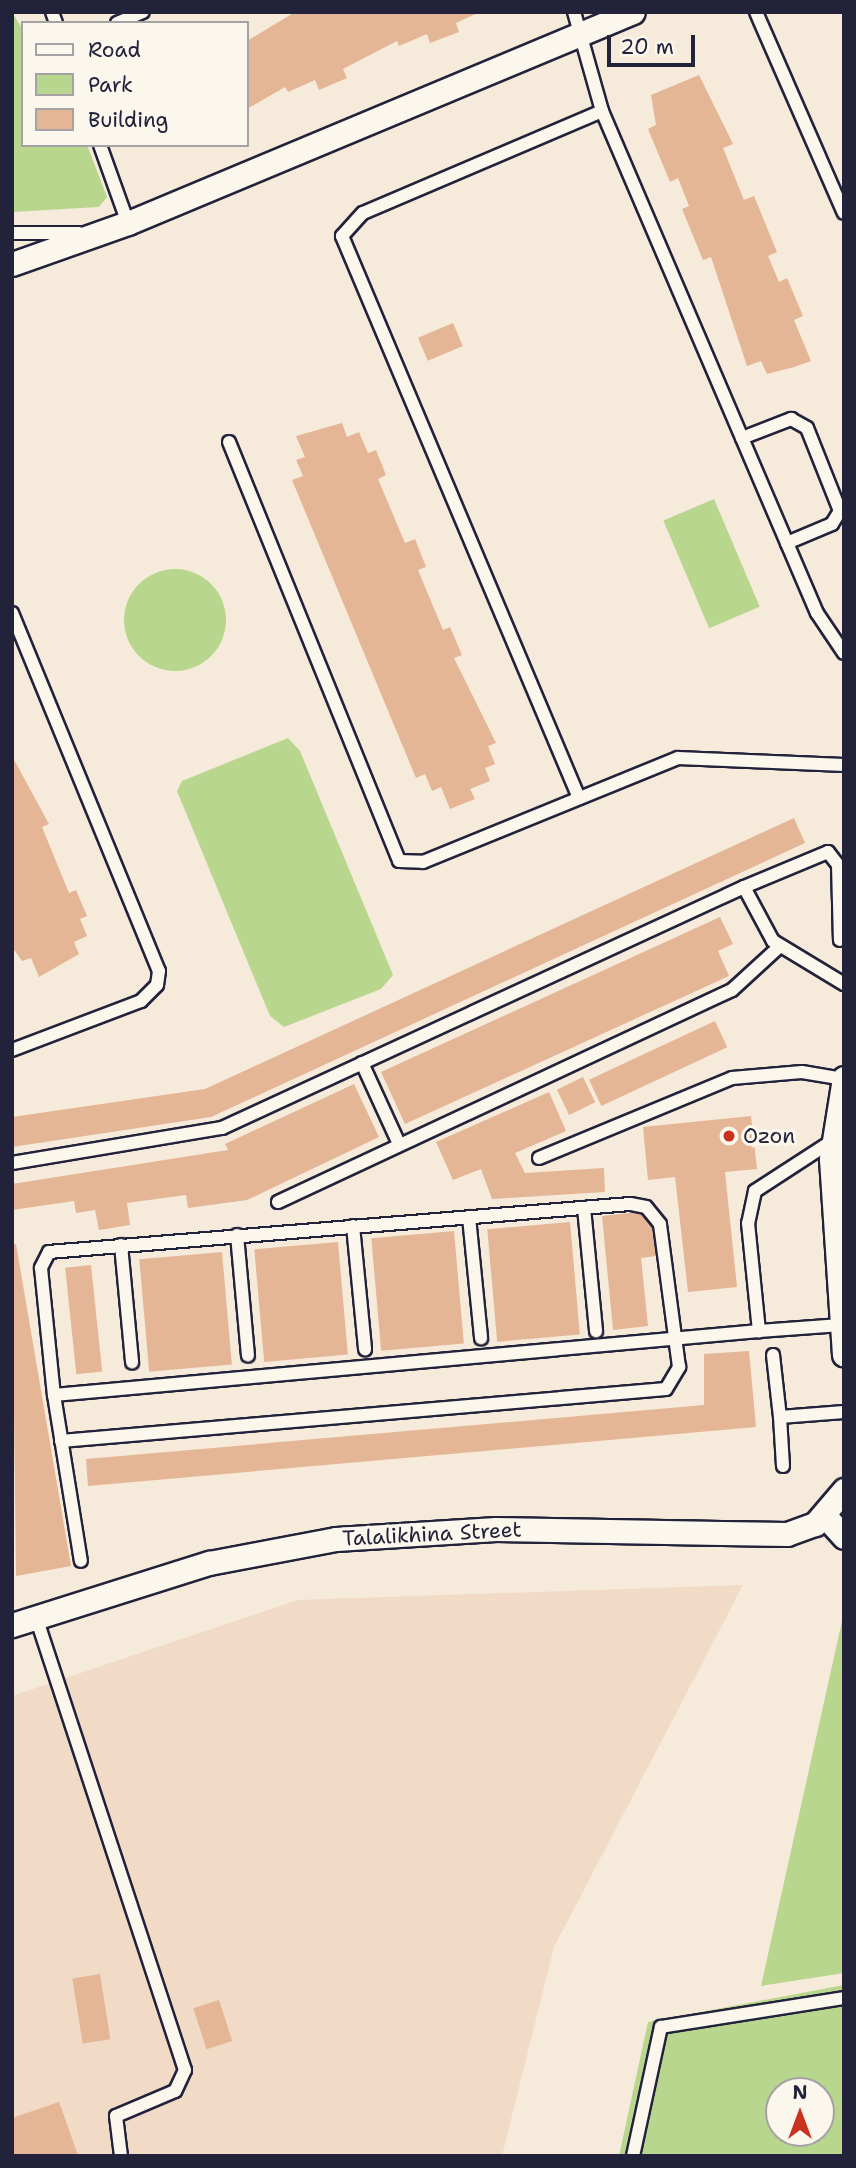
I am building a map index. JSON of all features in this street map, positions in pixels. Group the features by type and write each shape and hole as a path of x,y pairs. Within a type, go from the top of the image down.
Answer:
{"street":[{"path":"12,264 128,223 633,12"},
{"path":"844,1079 832,1141 844,1355"},
{"name":"Talalikhina Street","path":"12,1625 209,1563 336,1539 509,1529 788,1534 825,1516 844,1490"},
{"path":"825,1516 844,1536"}],"lane":[{"path":"122,21 143,12"},
{"path":"574,12 602,111 817,613 844,653"},
{"path":"755,12 844,213"},
{"path":"579,797 342,236 355,216 602,111"},
{"path":"101,147 128,223"},
{"path":"12,233 100,234"},
{"path":"742,438 785,419 800,421 838,502 832,524 787,543"},
{"path":"229,442 396,858 423,862 579,797 691,756 844,765"},
{"path":"12,613 159,971 157,985 141,1001 12,1050"},
{"path":"12,1163 203,1134 744,887 828,852 838,865 840,940"},
{"path":"744,887 780,946 844,984"},
{"path":"278,1202 732,990 780,946"},
{"path":"362,1063 399,1144"},
{"path":"539,1158 732,1078 802,1072 844,1079"},
{"path":"760,1331 751,1199 832,1141"},
{"path":"61,1441 666,1389 679,1375 677,1339 657,1218 638,1205 55,1250 41,1262 54,1395 61,1441 81,1561"},
{"path":"584,1208 596,1331"},
{"path":"469,1217 481,1338"},
{"path":"353,1226 365,1349"},
{"path":"237,1235 248,1356"},
{"path":"121,1245 132,1362"},
{"path":"54,1395 841,1325"},
{"path":"773,1355 783,1466"},
{"path":"780,1417 844,1412"},
{"path":"36,1617 185,2070 184,2082 175,2091 116,2116 121,2156"},
{"path":"633,2156 661,2027 844,1998"}],"shaded area":[{"path":"743,1585 554,1947 502,2156 12,2156 12,1696 298,1600"}],"green space":[{"path":"12,12 21,27 21,147 88,147 107,197 99,207 12,212"},
{"path":"714,499 760,607 709,628 663,520"},
{"path":"175,569 194,573 211,584 222,601 226,620 222,639 211,656 194,667 175,671 156,667 139,656 128,639 124,620 128,601 139,584 156,573"},
{"path":"288,738 300,751 393,975 381,989 284,1027 270,1016 177,791 182,781"},
{"path":"844,1612 844,1973 761,1986"},
{"path":"844,1985 844,2156 619,2156 648,2022"}],"building":[{"path":"295,12 480,12 456,23 459,32 430,43 427,34 399,46 397,41 343,69 347,78 319,90 315,80 288,92 285,87 248,108 248,40"},
{"path":"699,75 733,144 723,148 744,200 754,196 777,252 768,256 779,282 787,278 803,316 794,320 811,361 767,374 761,361 747,366 711,257 703,260 682,209 689,206 678,178 670,182 648,129 656,125 651,95"},
{"path":"453,323 463,346 428,361 418,338"},
{"path":"342,423 347,437 359,432 368,453 376,450 386,475 378,479 405,543 415,539 426,567 418,570 443,630 450,627 462,655 454,658 496,743 488,746 495,764 485,768 490,781 470,789 475,799 450,809 441,787 432,791 425,774 416,778 292,480 303,476 296,460 305,457 296,436"},
{"path":"12,756 49,824 42,827 69,893 76,890 87,916 80,919 87,936 74,942 79,954 39,977 31,958 22,961 12,947"},
{"path":"794,818 805,843 211,1117 12,1147 12,1117 205,1089"},
{"path":"720,917 733,944 718,951 729,976 405,1124 381,1072"},
{"path":"715,1021 727,1047 601,1106 589,1080"},
{"path":"583,1077 595,1102 569,1115 557,1090"},
{"path":"354,1084 379,1137 247,1200 188,1208 186,1195 127,1203 130,1225 99,1230 95,1210 76,1213 74,1201 12,1210 12,1184 228,1150 225,1144"},
{"path":"549,1092 566,1131 515,1153 525,1173 604,1168 605,1192 492,1199 481,1169 453,1180 436,1142"},
{"path":"751,1116 757,1169 725,1172 737,1287 688,1292 675,1177 648,1180 643,1127"},
{"path":"639,1212 652,1224 656,1256 641,1258 648,1326 613,1330 602,1216"},
{"path":"570,1222 580,1335 497,1342 487,1229"},
{"path":"454,1231 464,1344 381,1351 371,1238"},
{"path":"338,1242 348,1355 264,1362 254,1249"},
{"path":"16,1244 71,1566 16,1576 12,1245"},
{"path":"222,1252 232,1365 149,1372 139,1259"},
{"path":"91,1265 102,1371 76,1374 65,1268"},
{"path":"749,1351 756,1427 88,1486 86,1459 704,1405 704,1354"},
{"path":"100,1974 110,2039 83,2044 72,1978"},
{"path":"219,2000 232,2041 207,2049 193,2008"},
{"path":"59,2102 78,2155 12,2156 12,2118"}],"place":[{"name":"Ozon","path":"729,1136"}]}
